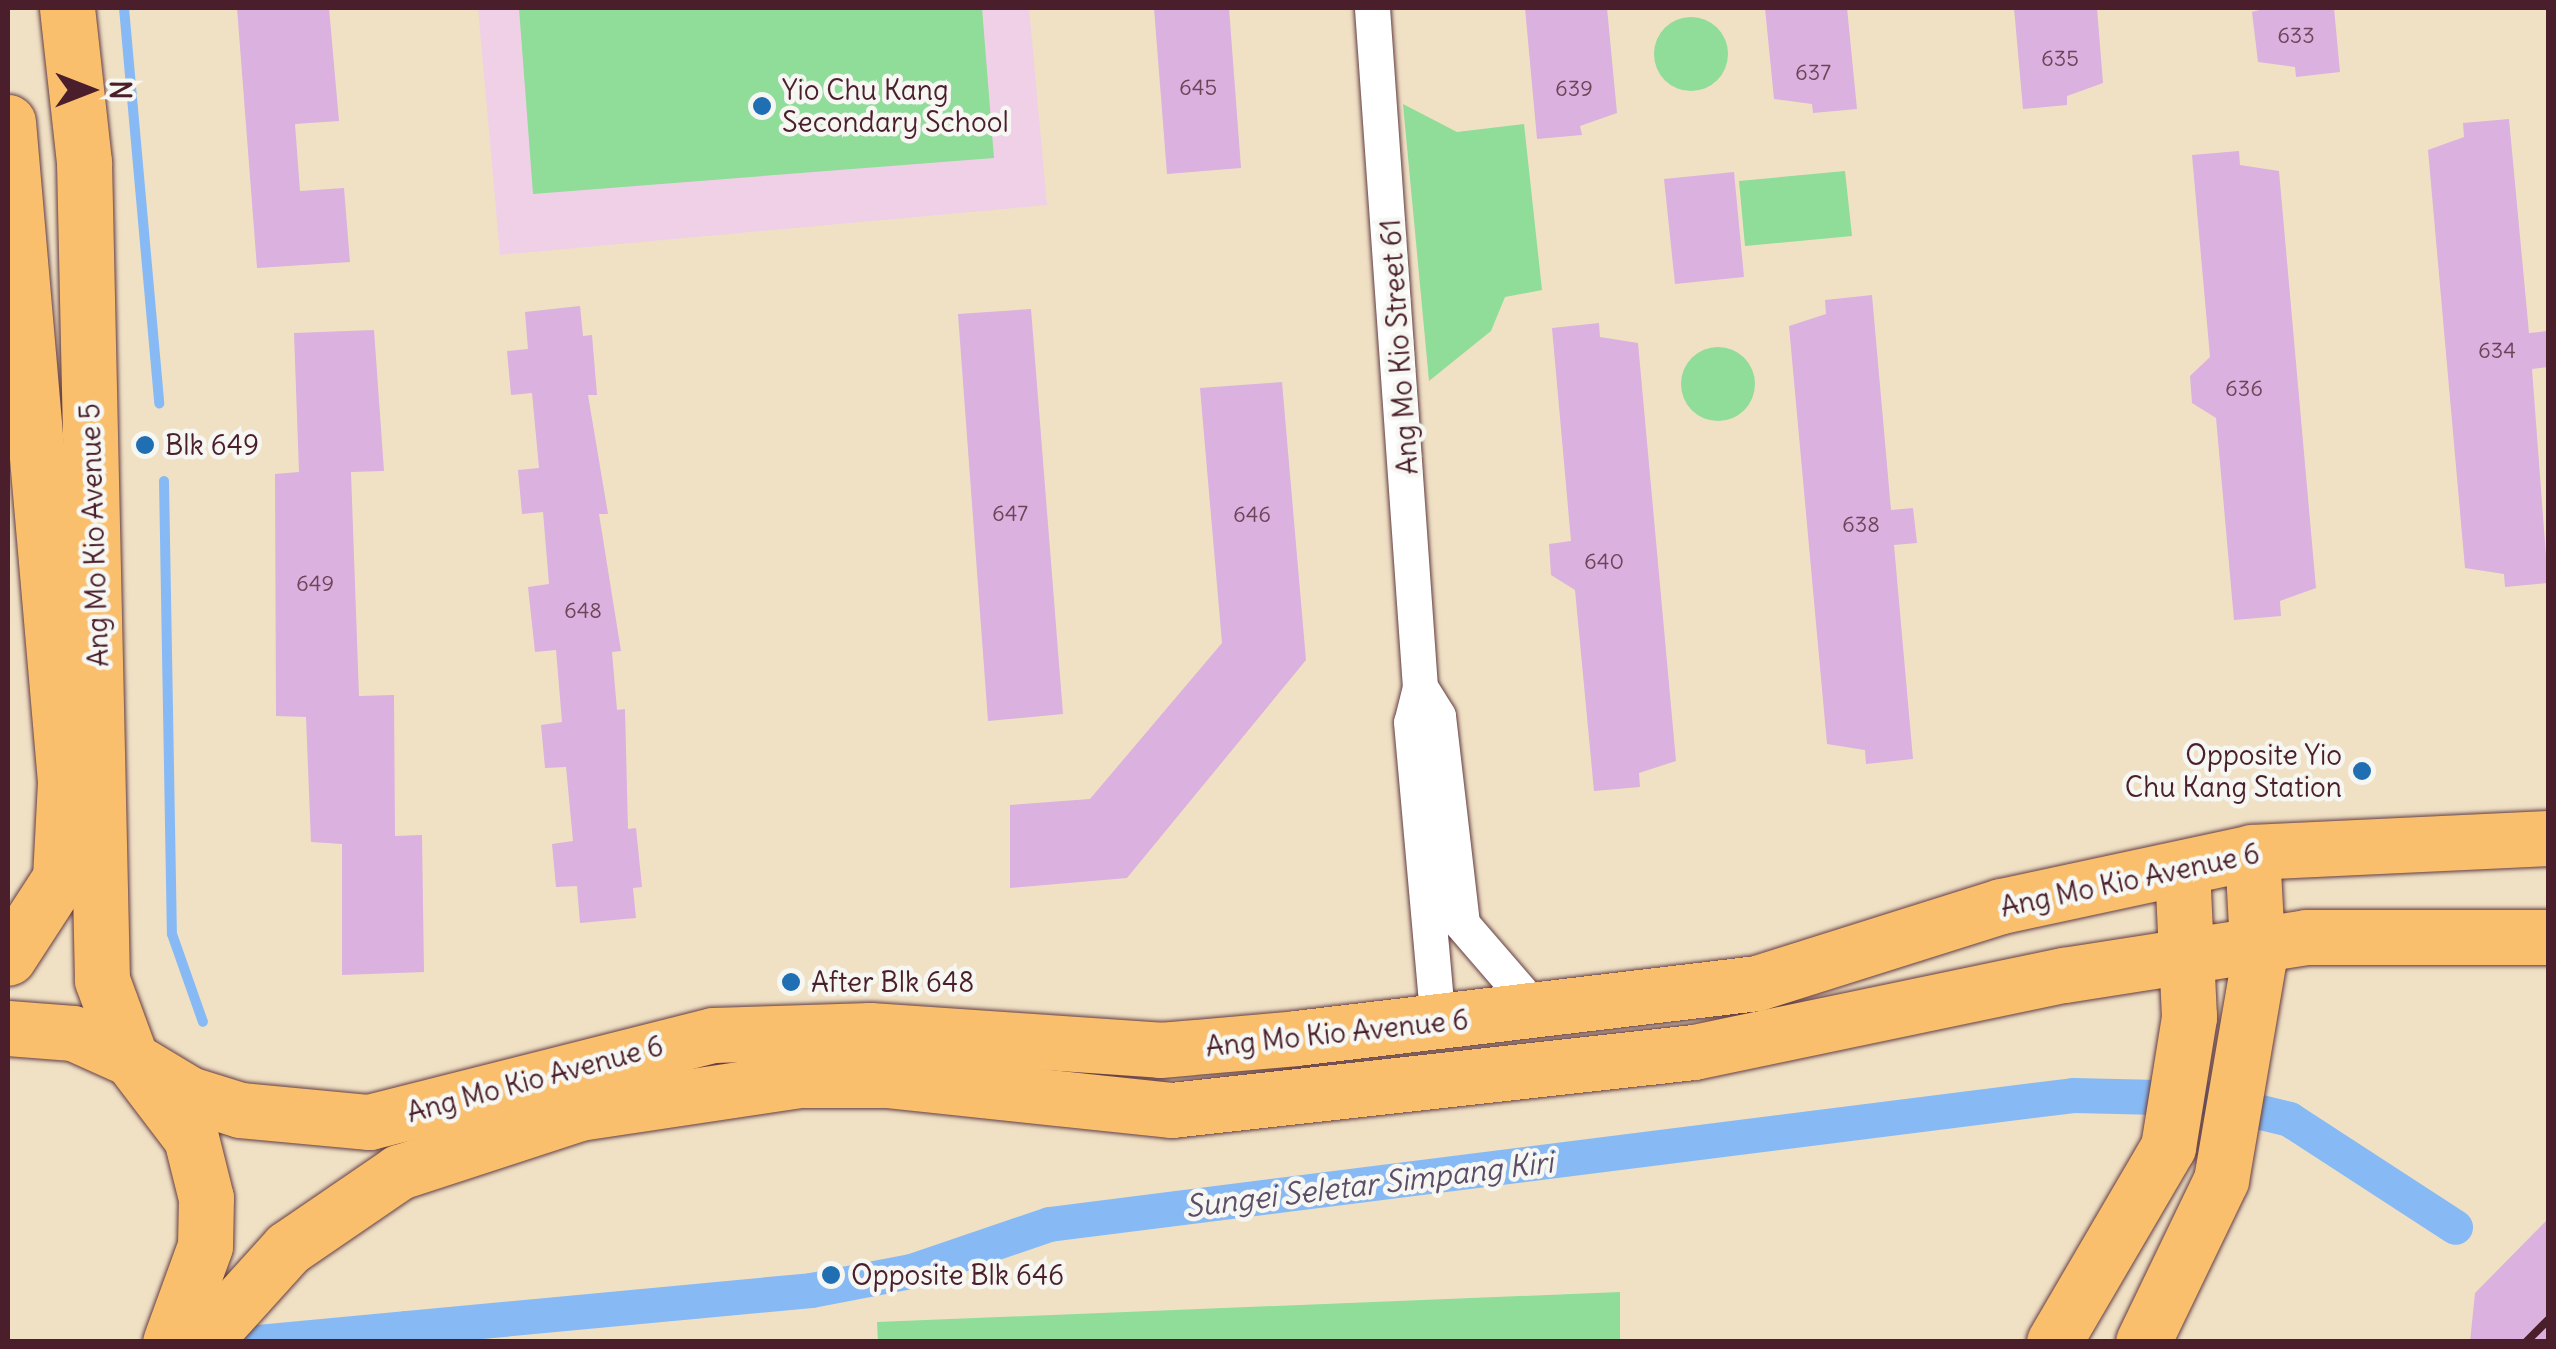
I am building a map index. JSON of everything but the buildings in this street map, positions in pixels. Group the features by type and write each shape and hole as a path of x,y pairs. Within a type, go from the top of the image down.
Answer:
{"main road":[{"name":"Ang Mo Kio Avenue 5","path":"8,958 60,878 84,162 67,8"},
{"name":"Ang Mo Kio Avenue 5","path":"8,122 71,597 106,993 131,1059"},
{"name":"Ang Mo Kio Avenue 6","path":"8,1028 73,1033 131,1059 189,1094 284,1112 369,1122 415,1116 713,1035 870,1030 1160,1050 1438,1024 1757,983 2001,906 2252,852 2548,838"},
{"path":"2143,1342 2221,1180 2259,944 2252,852"},
{"path":"2054,1342 2151,1191 2168,1147 2189,1016 2182,868"},
{"path":"101,936 152,1033 188,1066 284,1112"},
{"name":"Ang Mo Kio Avenue 6","path":"203,1342 288,1248 399,1172 578,1112 800,1080 886,1080 1172,1110 1694,1052 2259,944 2548,937"},
{"path":"131,1059 192,1138 206,1198 194,1293 170,1342"},
{"path":"284,1112 232,1145 220,1203 244,1239 288,1248"}],"street":[{"name":"Ang Mo Kio Street 61","path":"1372,8 1420,687 1411,722 1438,1024"},
{"name":"Ang Mo Kio Street 61","path":"1420,687 1438,716 1462,924 1536,1012"}],"shaded area":[{"name":"Yio Chu Kang Secondary School","path":"478,8 1029,8 1047,205 500,255"}],"green space":[{"name":"Yio Chu Kang Secondary School","path":"519,8 982,8 994,158 533,194"},
{"path":"1691,17 1717,28 1728,54 1717,80 1691,91 1665,80 1654,54 1665,28"},
{"path":"1403,104 1457,132 1524,124 1542,290 1505,297 1491,331 1429,381"},
{"path":"1845,171 1852,236 1745,246 1739,181"},
{"path":"1718,347 1744,358 1755,384 1744,410 1718,421 1692,410 1681,384 1692,358"},
{"path":"1620,1292 1620,1342 878,1342 877,1322"}],"waterway":[{"path":"124,8 159,403"},
{"path":"164,481 172,934 203,1022"},
{"name":"Sungei Seletar Simpang Kiri","path":"258,1342 811,1290 911,1271 1049,1224 2073,1095 2203,1098 2289,1119 2455,1227"},
{"path":"404,1316 426,1325"}],"railway":[{"path":"2526,1342 2548,1320"}],"place":[{"name":"Yio Chu Kang Secondary School","path":"762,106"},
{"name":"Blk 649","path":"145,445"},
{"name":"Opposite Yio Chu Kang Station","path":"2362,771"},
{"name":"After Blk 648","path":"791,982"},
{"name":"Opposite Blk 646","path":"831,1275"}]}
